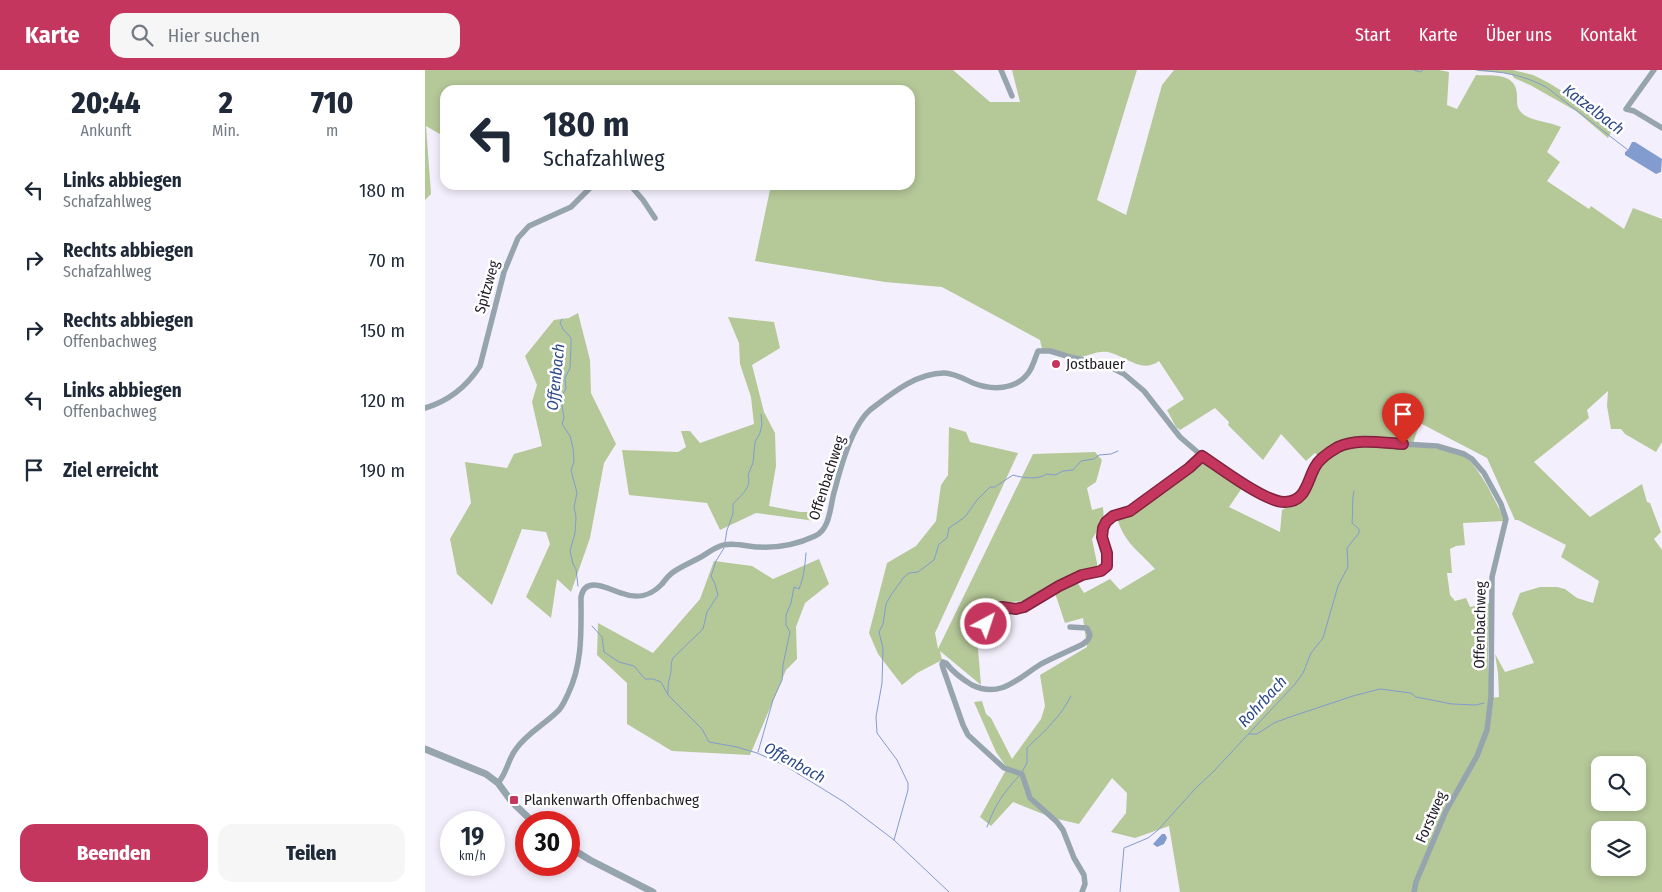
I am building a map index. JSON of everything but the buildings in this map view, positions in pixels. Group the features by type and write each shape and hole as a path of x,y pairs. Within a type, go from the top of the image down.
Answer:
{"street":[{"path":"1001,70 1012,96"},
{"path":"1654,70 1626,109 1662,128"},
{"name":"Spitzweg","path":"425,408 452,396 471,379 480,366 504,272 515,243 521,233 533,223 571,207 588,190"},
{"path":"634,190 655,218"},
{"name":"Offenbachweg","path":"498,783 514,750 532,732 558,711 570,689 579,661 581,597 585,587 595,584 635,597 649,595 674,571 723,545 788,545 815,536 824,528 829,518 834,490 847,450 864,415 870,410 909,382 936,374 951,374 993,388 1017,383 1030,370 1039,350 1104,364 1125,374 1144,391 1180,437 1202,456 1257,491 1284,502 1297,499 1303,494 1317,464 1339,447 1350,444 1369,442 1437,446 1458,452 1472,459 1484,473 1498,496 1506,519 1492,577 1491,697 1487,730 1477,756"},
{"path":"997,635 986,624 986,617 990,611 1002,607 1016,609 1024,607 1082,575 1104,569 1107,566 1107,553 1102,537 1106,522 1113,516 1130,511 1189,468 1202,456"},
{"path":"1071,627 1087,628 1090,631 1088,640 1042,664 1003,688 991,690 975,686 959,677 946,662 942,664 963,725 968,734 1005,768 1022,774 1030,798 1060,825 1073,858 1084,875 1085,884 1082,892"},
{"path":"425,749 473,767 498,783 521,811"},
{"name":"Forstweg","path":"1414,892 1416,882 1446,811 1477,756"},
{"path":"580,854 653,892"}],"green space":[{"path":"425,70 953,70 990,102 1020,102 1012,70 1137,70 1097,200 1126,215 1162,85 1174,70 1439,70 1449,72 1447,105 1457,109 1476,75 1504,77 1509,80 1514,84 1517,104 1524,115 1561,127 1547,152 1560,162 1547,181 1589,209 1591,206 1624,229 1633,208 1662,219 1662,442 1656,452 1625,434 1621,429 1611,429 1607,406 1608,391 1587,410 1589,418 1534,462 1590,517 1642,484 1647,502 1650,503 1661,532 1654,539 1662,550 1662,892 1180,892 1169,826 1135,838 1111,832 1126,813 1127,793 1112,778 1079,824 1053,818 1013,802 991,826 980,817 1007,768 996,752 974,702 982,701 986,714 991,718 1012,759 1041,719 1045,706 1040,675 1087,647 1083,618 1065,623 1054,590 1075,579 1084,593 1110,579 1120,590 1155,569 1127,540 1117,517 1204,459 1244,485 1229,507 1280,532 1282,510 1303,498 1318,469 1328,459 1348,448 1361,446 1362,444 1403,445 1451,452 1463,456 1471,462 1488,487 1504,521 1463,523 1465,545 1450,549 1452,573 1447,573 1450,595 1455,601 1466,598 1470,607 1490,603 1488,657 1490,698 1499,697 1495,654 1505,672 1534,663 1512,614 1520,593 1540,587 1557,587 1565,589 1577,598 1593,603 1599,581 1561,557 1566,545 1515,520 1487,458 1420,423 1413,443 1368,440 1350,441 1336,445 1320,458 1315,453 1306,461 1281,434 1263,460 1228,425 1229,422 1215,408 1180,430 1176,427 1167,410 1184,399 1159,361 1146,366 1133,363 1108,352 1077,357 1042,349 1040,340 942,287 885,282 755,261 770,190 915,190 915,85 440,85 440,134 426,126 431,194 425,200"},
{"path":"1479,70 1513,70 1533,75 1573,98 1582,107 1605,121 1612,130 1608,138 1576,111 1514,78 1512,75"},
{"path":"578,313 590,360 591,393 616,444 604,463 590,538 571,592 557,579 551,618 526,597 550,544 546,532 522,529 492,605 457,574 450,539 471,503 465,462 507,468 514,454 542,446 532,402 537,385 525,356 554,320 569,318"},
{"path":"728,317 774,322 780,348 752,365 764,412 775,433 776,466 769,506 800,512 823,512 820,519 815,521 756,513 720,530 707,503 629,495 622,450 678,452 686,447 681,431 690,431 700,443 754,424 751,397 740,364 739,343"},
{"path":"949,427 966,432 970,442 1018,453 935,633 938,649 1033,454 1095,452 1102,460 1096,482 1087,488 1092,510 1103,507 1104,521 1092,539 1098,568 1073,576 1027,601 996,603 978,620 977,637 981,685 940,651 942,660 917,673 902,685 878,654 869,633 887,563 916,546 936,521 941,485 948,475"},
{"path":"819,559 829,584 805,603 796,627 797,659 786,670 750,755 672,751 627,724 627,683 597,655 598,623 653,653 700,599 714,561 752,566 773,579"}],"water":[{"path":"1632,142 1662,159 1661,172 1656,174 1625,155"},
{"path":"1162,834 1165,834 1167,838 1164,844 1157,847 1153,844"}],"waterway":[{"name":"Katzelbach","path":"1414,70 1420,72 1423,70"},
{"name":"Katzelbach","path":"1476,70 1512,74 1546,87 1628,150"},
{"name":"Offenbach","path":"562,319 560,323 571,338 570,368 565,378 566,389 563,394 564,418 562,424 570,436 573,448 574,462 571,470 577,493 574,507 576,517 575,533 570,551 576,569 578,586"},
{"path":"725,542 733,514 733,504 747,488 748,475 753,463 755,442 762,424 761,414"},
{"path":"894,840 908,790 908,783 897,760 877,733 876,717 882,683 883,648 879,632 883,624 886,604 891,595 904,577 909,573 918,572 934,560 939,544 947,538 949,528 965,517 977,500 990,487 995,487 1013,475 1035,478 1073,470 1081,461 1118,451"},
{"name":"Rohrbach","path":"1120,892 1124,848 1148,838 1158,830 1295,684 1303,673 1311,653 1323,638 1338,586 1348,567 1347,548 1359,533 1359,529 1352,523 1354,491"},
{"path":"668,694 668,683 673,658 703,629 707,612 718,595 711,576 716,561 724,548"},
{"path":"758,752 773,700 782,680 790,632 786,625 786,615 791,603 794,587 799,589 801,584 806,553"},
{"name":"Offenbach","path":"592,626 602,637 604,652 619,662 634,666 645,679 661,682 668,695 702,729 709,742 757,753 784,765 844,802 894,840 949,892"},
{"path":"1249,734 1257,734 1274,723 1287,718 1380,689 1411,693 1416,697 1452,704 1476,705 1484,703"},
{"path":"1022,772 1027,763 1027,748 1053,722 1071,696"},
{"path":"987,827 1000,800 1019,776"}],"place":[{"name":"Jostbauer","path":"1056,364"},
{"name":"Plankenwarth Offenbachweg","path":"514,800"}],"route":[{"path":"986,624 986,617 994,608 1016,609 1024,607 1082,575 1104,569 1107,566 1107,553 1102,537 1106,522 1113,516 1130,511 1189,468 1202,456 1257,491 1279,501 1288,502 1297,499 1303,494 1317,464 1339,447 1369,442 1403,444"}]}
